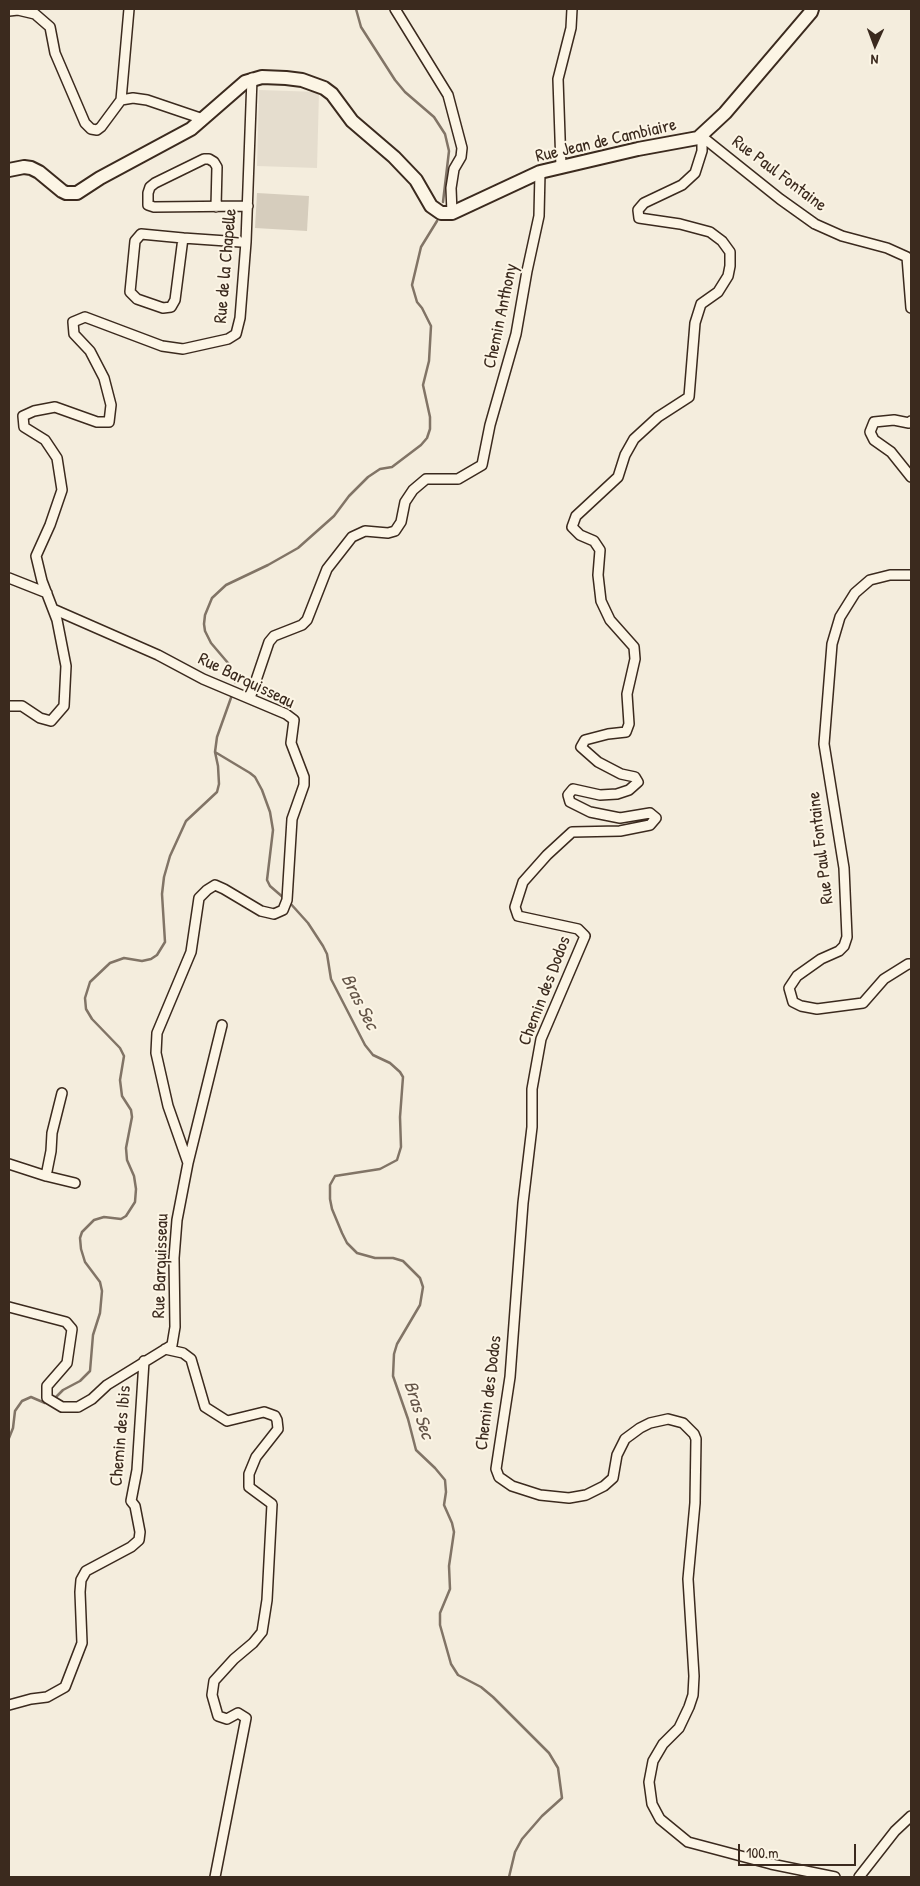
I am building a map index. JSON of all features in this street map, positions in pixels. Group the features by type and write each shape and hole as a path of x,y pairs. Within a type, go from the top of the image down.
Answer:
{"main road":[{"name":"Rue Jean de Cambiaire","path":"452,213 540,172 561,166 700,138 725,113 812,9"},
{"path":"9,170 24,167 31,168 39,172 62,191 77,193 100,178 191,129 238,86 252,78 286,78 308,82 324,88 332,94 352,121 381,144 416,180 431,206 442,213 452,213"}],"street":[{"path":"9,11 18,10 35,14 50,27 55,53 85,123 91,129 97,130 121,100 129,9"},
{"path":"395,9 448,94 462,148 461,157 454,169 450,188 452,213"},
{"path":"561,166 558,79 571,28 572,9"},
{"name":"Rue de la Chapelle","path":"9,706 22,706 40,718 51,721 64,706 66,666 57,620 42,581 36,556 50,525 62,490 57,458 46,440 24,426 23,416 34,411 55,407 97,422 109,422 111,405 104,378 90,351 74,334 74,322 85,317 162,346 183,349 228,339 236,334 240,318 246,242 252,78"},
{"path":"121,100 133,98 147,100 204,119"},
{"name":"Rue Paul Fontaine","path":"700,138 815,224 842,236 887,248 909,258 911,308"},
{"name":"Chemin des Dodos","path":"700,138 701,157 695,173 682,185 644,203 638,210 639,218 680,224 710,232 722,241 730,252 728,276 718,292 701,304 695,323 689,397 681,404 658,417 634,440 618,477 576,516 572,527 580,535 594,541 600,550 598,575 601,601 610,620 634,647 635,659 627,694 629,724 626,732 585,740 581,747 598,762 621,774 635,777 638,782 629,790 617,794 600,795 573,789 568,795 570,802 590,812 620,818 650,813 656,818 650,825 620,831 572,832 547,855 523,882 515,907 518,916 578,929 585,936 541,1038 532,1089 532,1127 523,1203 510,1377 496,1469 500,1477 512,1486 540,1495 569,1498 586,1495 604,1486 613,1478 617,1454 625,1439 640,1428 650,1423 668,1419 683,1423 694,1434 696,1439 694,1503 688,1579 694,1676 693,1695 679,1728 663,1744 653,1761 649,1782 652,1804 660,1819 688,1842 771,1864 835,1877"},
{"path":"216,207 217,167 209,159 204,159 155,184 150,187 148,193 148,205 154,207 216,207 248,206"},
{"name":"Chemin Anthony","path":"250,698 269,642 274,636 302,625 307,620 327,569 352,537 365,531 388,533 395,531 401,522 405,502 426,479 458,479 482,465 490,425 516,334 539,216 540,172"},
{"path":"183,238 175,300 171,307 163,308 137,299 130,292 135,241 141,234 246,242"},
{"path":"911,421 909,423 894,420 874,422 870,432 874,440 890,452 911,477"},
{"name":"Rue Paul Fontaine","path":"911,574 890,575 870,580 856,593 840,616 832,644 824,744 844,868 847,937 844,946 797,976 789,988 793,1002 801,1006 817,1009 863,1003 884,979 911,964"},
{"path":"9,578 47,593"},
{"name":"Rue Barquisseau","path":"53,609 158,655 203,679 286,714 294,720 291,743 304,777 304,785 292,819 287,900 283,910 274,914 261,912 215,885 207,890 199,898 191,952 157,1033 156,1053 168,1106 188,1163 177,1220 174,1258 175,1327 172,1344 164,1349"},
{"path":"188,1163 222,1025"},
{"path":"46,1176 52,1133 62,1093"},
{"path":"9,1164 75,1183"},
{"path":"9,1307 66,1322 72,1329 67,1363 47,1386 47,1398 62,1407 78,1407 92,1399 107,1385 164,1349 183,1353 191,1359 205,1407 227,1421 264,1412 275,1416 277,1420 278,1429 256,1457 249,1474 249,1487 272,1504 267,1600 262,1632 214,1681 212,1694 218,1716 227,1719 238,1713 246,1718 215,1877"},
{"name":"Chemin des Ibis","path":"9,1705 47,1697 65,1687 82,1643 81,1580 86,1571 131,1547 139,1540 140,1532 131,1501 137,1470 144,1361"},
{"path":"859,1877 895,1831 911,1816"}],"shaded area":[{"path":"259,90 319,92 317,168 257,166"},
{"path":"257,193 309,196 307,231 255,228"}],"waterway":[{"path":"356,9 361,27 395,80 405,92 434,117 445,134 449,151 443,202"},
{"path":"235,682 228,663 211,643 205,631 205,615 212,598 226,585 298,548 334,516 349,496 368,477 380,469 392,467 421,445 427,438 430,429 430,417 423,385 429,361 431,326 417,302 412,285 421,247 437,221"},
{"path":"55,1398 63,1390 80,1381 90,1371 93,1335 100,1313 102,1291 100,1282 85,1262 81,1249 80,1238 82,1232 94,1220 104,1217 121,1219 126,1216 135,1202 136,1189 134,1176 127,1160 126,1148 132,1117 131,1110 122,1096 120,1080 124,1056 120,1048 92,1019 86,1009 85,998 90,982 110,963 124,958 142,961 151,959 157,955 165,942 162,894 164,877 170,856 186,821 217,792 219,784 215,752 217,737 232,695"},
{"name":"Bras Sec","path":"215,752 255,777 262,790 270,812 273,830 267,880 270,886 285,899"},
{"name":"Bras Sec","path":"290,903 308,923 323,946 327,954 331,979 365,1045 373,1055 390,1063 403,1077 400,1117 401,1147 397,1160 380,1169 335,1176 330,1185 330,1199 342,1233 347,1243 357,1253 375,1258 393,1258 403,1261 420,1278 423,1287 420,1305 397,1344 394,1354 393,1376 408,1419 416,1450 445,1480 444,1505 454,1532 449,1566 450,1589 440,1613 440,1625 451,1664 458,1675 481,1687 493,1697 549,1753 558,1768 562,1798 542,1816 522,1839 515,1852 509,1877"},
{"path":"9,1438 13,1428 15,1411 22,1401 31,1397 45,1403"}]}
